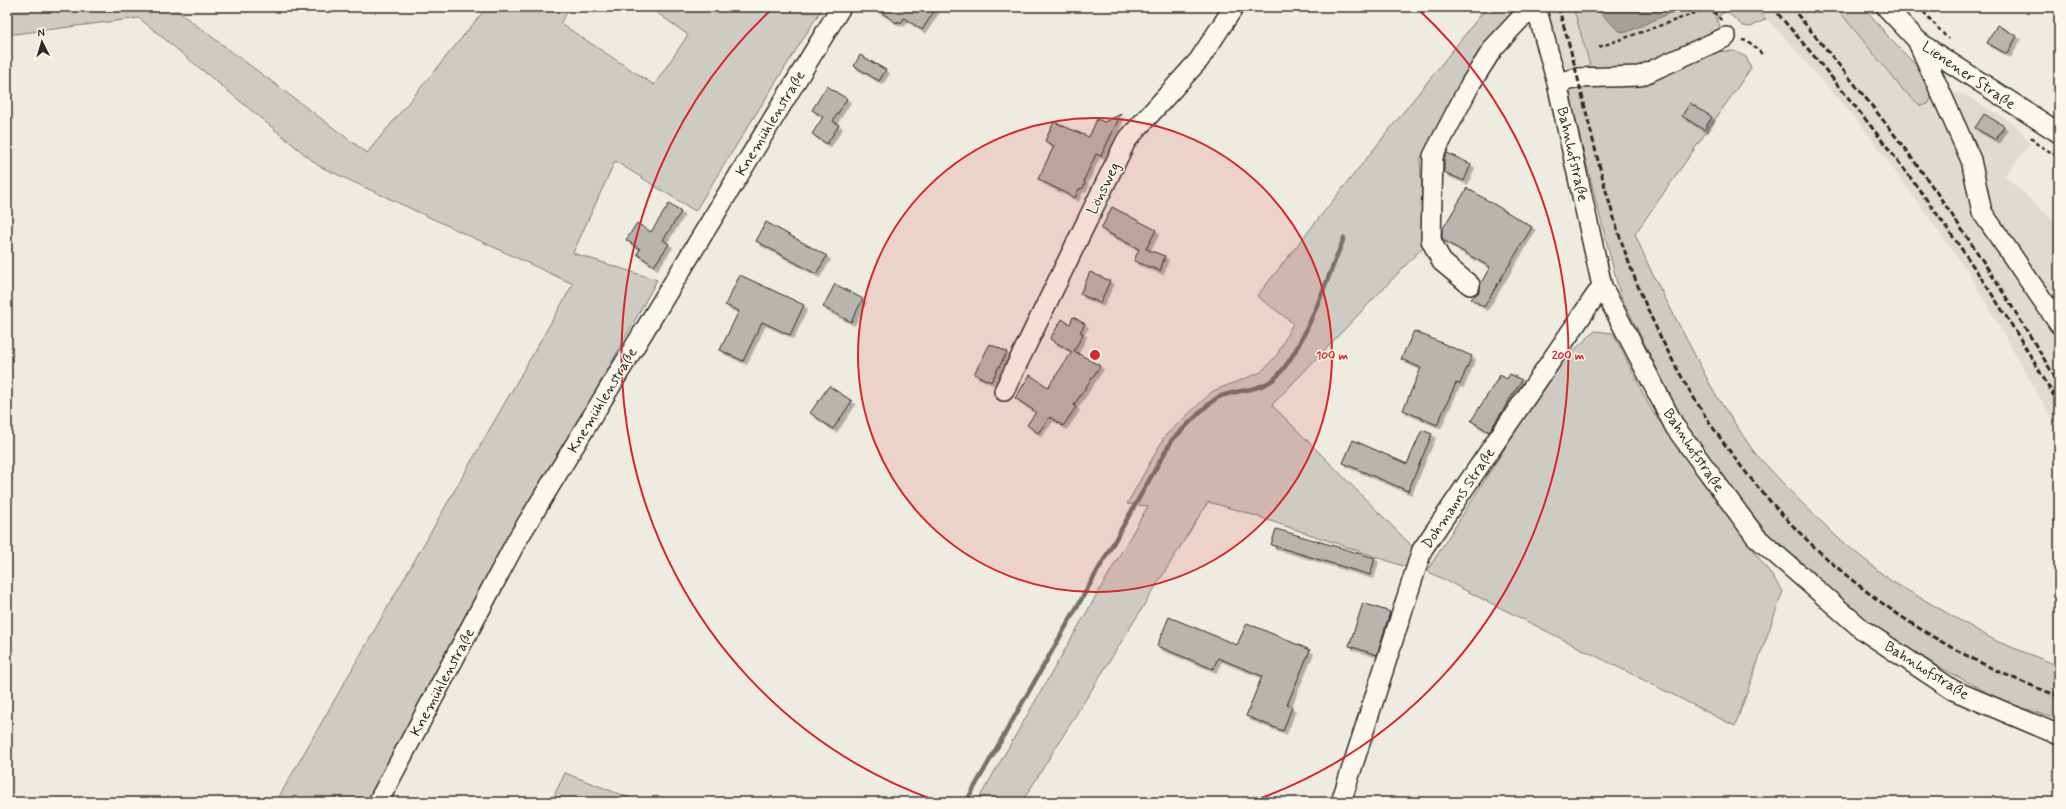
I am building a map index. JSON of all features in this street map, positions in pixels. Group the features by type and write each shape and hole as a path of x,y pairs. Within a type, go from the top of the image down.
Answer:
{"street":[{"name":"Knemühlenstraße","path":"378,802 517,540 841,7"},
{"name":"Lönsweg","path":"1004,391 1126,141 1199,60 1234,7"},
{"name":"Lienener Straße","path":"1886,7 1917,40 1948,63 2059,133"},
{"name":"Bahnhofstraße","path":"1470,284 1442,262 1431,240 1433,156 1471,83 1494,47 1521,18 1537,9 1557,83 1602,286 1675,427 1756,537 1863,630 1953,690 2059,735"},
{"path":"1557,83 1578,78 1640,76 1726,37"},
{"path":"1917,40 1971,160 1982,212 2059,324"},
{"name":"Dohmanns Straße","path":"1341,802 1422,550 1602,286"}],"path":[{"path":"1599,47 1710,8"},
{"path":"1726,37 1748,41 1764,56"}],"shaded area":[{"path":"7,7 172,7 367,153 487,7 571,7 560,23 654,85 688,35 649,7 823,7 695,211 615,161 573,253 657,280 369,802 276,802 573,284 319,166 139,18 7,35"},
{"path":"1487,7 1521,7 1488,44 1463,80 1420,159 1425,245 1272,405 1417,551 1406,567 1241,511 1208,502 1022,802 977,802 1148,506 1127,504 1165,436 1213,391 1261,372 1277,355 1293,323 1257,296"},
{"path":"1547,7 1573,7 1592,72 1567,69 1563,64"},
{"path":"1573,7 1755,7 1766,19 1751,27 1743,26 1726,11 1716,18 1720,26 1719,35 1637,70 1592,72"},
{"path":"1594,7 1684,7 1627,32 1619,31"},
{"path":"1755,7 1836,7 1903,90 1921,105 1934,90 1963,94 2016,125 2030,144 2005,176 2059,226 2059,431 1969,273 1863,127 1784,37"},
{"path":"1836,7 1864,7 1891,40 1914,63 1934,90 1929,103 1921,106 1903,90"},
{"path":"1734,51 1746,57 1751,68 1635,234 1651,271 1715,394 1754,452 1794,495 1838,538 1891,581 1996,641 2059,666 2059,720 2003,701 1934,664 1871,624 1815,578 1766,531 1722,477 1682,419 1620,294 1568,92 1586,85 1708,52"},
{"path":"1595,331 1613,333 1652,411 1783,591 1735,726 1427,571 1557,366"},
{"path":"565,773 640,802 551,802"}],"building":[{"path":"873,7 937,7 922,30 904,18 901,23 898,21 897,23"},
{"path":"1997,25 2017,36 2007,54 1987,43"},
{"path":"860,55 886,70 879,81 854,66"},
{"path":"827,86 847,99 833,121 839,125 827,144 812,134 823,117 812,110"},
{"path":"1690,103 1712,117 1704,130 1682,116"},
{"path":"1121,114 1101,156 1096,154 1084,180 1085,183 1083,188 1079,189 1075,198 1038,179 1054,146 1045,141 1054,122 1089,137 1097,119 1104,122"},
{"path":"1984,114 2004,126 1996,140 1975,128"},
{"path":"1447,153 1471,164 1464,181 1444,172 1444,159"},
{"path":"1467,188 1532,227 1484,307 1471,299 1479,292 1481,283 1490,267 1442,238 1442,230"},
{"path":"669,204 681,212 663,240 669,244 654,266 637,254 640,249 626,240 637,223 651,232"},
{"path":"1112,207 1156,230 1146,249 1165,256 1160,271 1134,261 1139,249 1101,229"},
{"path":"766,222 827,256 816,274 756,241"},
{"path":"1090,272 1110,281 1100,303 1080,294"},
{"path":"740,275 804,305 790,335 762,322 743,361 720,350 739,311 725,305"},
{"path":"835,284 863,299 851,322 823,307"},
{"path":"1073,317 1085,324 1080,332 1083,333 1074,351 1100,366 1074,405 1076,407 1063,426 1050,417 1038,433 1027,425 1036,412 1015,398 1030,375 1048,387 1072,352 1050,339 1062,319 1070,324"},
{"path":"1414,331 1472,356 1460,384 1456,383 1437,425 1403,410 1421,368 1401,359"},
{"path":"990,344 1007,352 991,382 974,374"},
{"path":"1510,374 1522,380 1489,432 1471,421 1500,375 1507,379"},
{"path":"829,386 852,401 833,429 810,413"},
{"path":"1422,430 1432,434 1408,491 1343,463 1353,440 1407,464"},
{"path":"1276,529 1375,558 1370,575 1271,545"},
{"path":"1363,603 1390,612 1377,655 1349,646"},
{"path":"1169,617 1237,645 1247,623 1310,650 1287,705 1292,707 1283,731 1246,716 1262,676 1218,658 1213,669 1157,646"}],"waterway":[{"path":"966,802 1172,440 1200,412 1217,398 1229,393 1252,389 1267,383 1274,379 1285,367 1305,333 1344,238"}],"railway":[{"path":"1558,7 1575,67 1613,217 1623,246 1654,323 1692,394 1737,461 1789,522 1847,576 1912,624 1983,664 2059,696"},
{"path":"1772,7 1851,101 1926,199 1996,300 2059,405"},
{"path":"1791,7 1914,161 1994,278 2059,384"}]}
